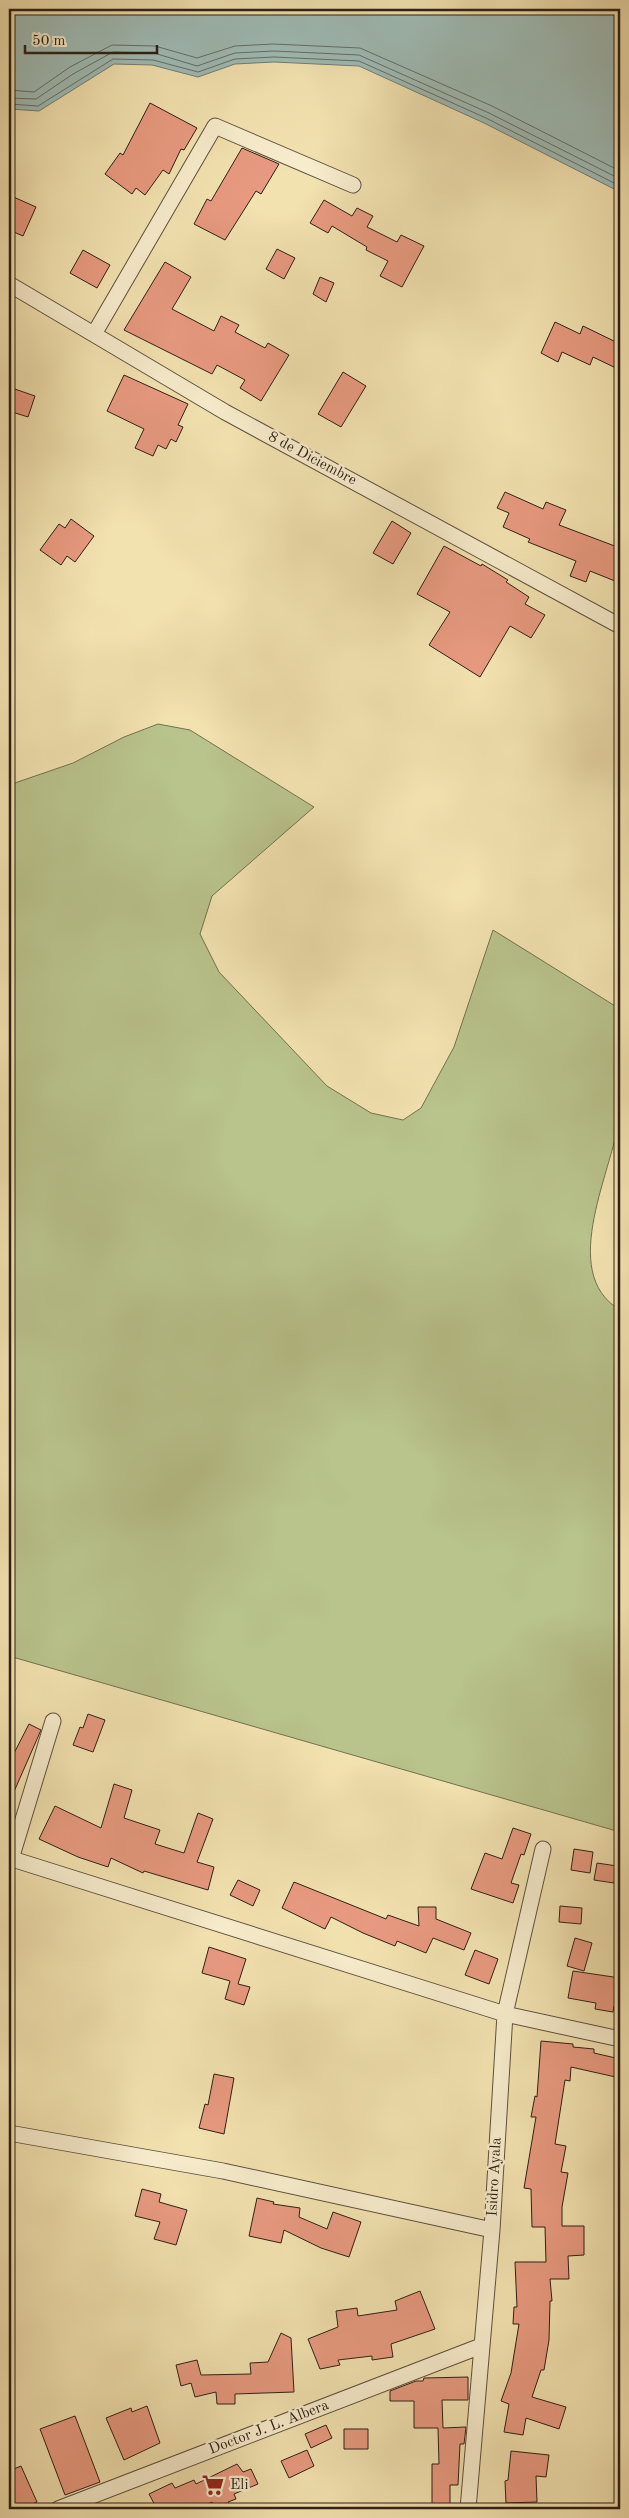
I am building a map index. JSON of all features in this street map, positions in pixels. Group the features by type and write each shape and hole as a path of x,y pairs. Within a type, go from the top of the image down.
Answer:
{"street":[{"path":"94,334 215,126 353,185"},
{"name":"8 de Diciembre","path":"9,284 225,412 620,626"},
{"path":"53,1722 10,1858 505,2014 620,2039"},
{"name":"Isidro Ayala","path":"468,2509 492,2230 505,2014 543,1849"},
{"path":"9,2133 223,2171 492,2230"},
{"name":"Doctor J. L. Albera","path":"58,2509 481,2346"}],"green space":[{"path":"158,724 190,730 314,807 212,896 200,934 219,972 327,1086 371,1113 403,1120 421,1108 454,1047 493,930 620,1009 620,1113 594,1218 591,1245 592,1271 601,1293 620,1310 620,1832 9,1656 9,785 73,763 124,737"}],"water":[{"path":"9,9 620,9 620,192 484,123 359,66 274,62 235,64 198,77 152,65 114,64 39,111 9,109"}],"building":[{"path":"150,103 197,128 184,150 181,149 169,174 163,170 145,195 136,188 132,194 105,174 120,153 123,155"},
{"path":"242,148 279,164 261,194 256,191 225,240 194,224 207,199 211,201"},
{"path":"9,195 36,207 23,236 9,230"},
{"path":"324,200 352,216 357,208 373,216 367,227 397,242 401,235 424,246 402,287 380,276 388,261 366,250 367,247 332,226 328,233 310,223"},
{"path":"277,249 295,258 284,279 266,269"},
{"path":"83,250 110,265 97,288 70,273"},
{"path":"165,262 191,277 172,309 214,331 221,316 239,325 235,332 265,348 268,343 289,355 261,401 240,388 245,380 217,365 212,374 124,330"},
{"path":"320,277 334,283 326,302 313,294"},
{"path":"555,322 580,334 583,326 620,344 620,370 593,357 590,365 562,352 558,362 541,353"},
{"path":"343,372 366,386 341,427 318,414"},
{"path":"124,375 188,404 178,425 183,427 176,442 171,439 166,449 158,445 153,456 135,448 144,429 107,411"},
{"path":"9,387 35,396 28,417 9,411"},
{"path":"505,492 543,509 546,502 566,510 559,525 620,548 620,583 590,571 586,582 570,576 576,561 528,542 530,539 503,527 509,513 497,508"},
{"path":"71,519 94,536 75,562 67,556 61,565 40,550 59,524 65,528"},
{"path":"392,521 411,533 393,564 373,553"},
{"path":"444,546 481,566 482,564 508,580 506,582 529,597 525,604 545,615 531,638 510,626 480,677 429,645 450,612 417,594"},
{"path":"88,1714 105,1720 93,1752 73,1745 80,1727 83,1728"},
{"path":"29,1724 41,1730 9,1803 9,1763"},
{"path":"114,1784 132,1790 124,1818 160,1830 155,1844 184,1853 198,1813 213,1819 197,1862 214,1867 208,1890 144,1871 143,1873 111,1858 108,1867 78,1857 39,1839 55,1806 101,1828"},
{"path":"513,1828 531,1834 524,1855 521,1854 511,1883 519,1885 513,1903 471,1889 485,1853 502,1859"},
{"path":"574,1849 593,1852 590,1873 571,1870"},
{"path":"597,1863 617,1866 614,1883 594,1880"},
{"path":"238,1880 260,1890 253,1906 230,1895"},
{"path":"294,1882 386,1919 388,1915 419,1926 418,1907 436,1907 436,1919 471,1933 464,1950 433,1938 426,1953 397,1941 395,1946 331,1917 325,1929 282,1908"},
{"path":"560,1906 582,1908 581,1924 559,1922"},
{"path":"575,1938 592,1943 584,1971 567,1966"},
{"path":"209,1947 246,1959 238,1984 250,1987 244,2005 225,1999 230,1981 202,1973"},
{"path":"475,1950 498,1959 489,1984 465,1975"},
{"path":"573,1971 620,1978 620,2008 614,2006 613,2012 595,2009 596,2003 568,1998"},
{"path":"541,2041 573,2044 573,2047 594,2049 594,2053 620,2059 620,2078 571,2067 570,2081 565,2080 555,2144 566,2146 561,2172 568,2173 562,2207 562,2226 584,2226 584,2255 568,2256 569,2279 550,2279 552,2301 550,2301 549,2340 544,2370 541,2370 532,2397 566,2407 559,2429 526,2418 523,2435 504,2432 509,2404 501,2401 511,2373 519,2324 513,2324 514,2307 517,2307 515,2262 546,2262 545,2227 532,2227 531,2189 524,2188 536,2117 531,2117 535,2096 537,2097"},
{"path":"214,2074 234,2078 224,2134 199,2128 205,2104 208,2105"},
{"path":"142,2189 161,2194 159,2202 187,2210 176,2245 154,2239 160,2222 135,2216"},
{"path":"257,2198 274,2202 273,2204 300,2208 299,2217 327,2229 333,2212 361,2222 349,2257 321,2248 284,2230 281,2243 249,2236"},
{"path":"420,2291 435,2329 391,2344 393,2357 372,2360 372,2356 338,2360 340,2365 320,2369 308,2339 338,2327 336,2311 357,2308 358,2316 397,2310 395,2301"},
{"path":"281,2333 291,2338 294,2392 235,2394 235,2404 217,2404 216,2392 195,2397 191,2383 181,2386 176,2365 197,2360 201,2375 251,2374 250,2363 268,2362"},
{"path":"468,2377 468,2400 442,2400 443,2428 466,2427 464,2444 460,2444 458,2485 450,2485 450,2509 432,2509 432,2464 439,2464 438,2428 414,2428 414,2401 390,2401 390,2391 416,2381 423,2381 424,2378"},
{"path":"147,2406 160,2443 124,2460 106,2418 131,2408 132,2412"},
{"path":"75,2416 100,2482 65,2495 40,2429"},
{"path":"326,2425 332,2438 311,2448 305,2434"},
{"path":"344,2429 368,2429 368,2449 344,2449"},
{"path":"307,2450 314,2466 289,2478 281,2461"},
{"path":"511,2451 549,2455 546,2477 536,2476 537,2502 506,2503 505,2481 508,2480"},
{"path":"237,2464 243,2472 251,2469 258,2484 234,2494 236,2499 228,2502 232,2509 215,2509 212,2502 197,2509 157,2509 149,2494 172,2483 175,2488 194,2480 196,2484"},
{"path":"21,2466 37,2502 22,2509 9,2509 9,2471"}],"place":[{"name":"Eli","path":"213,2485"}]}
